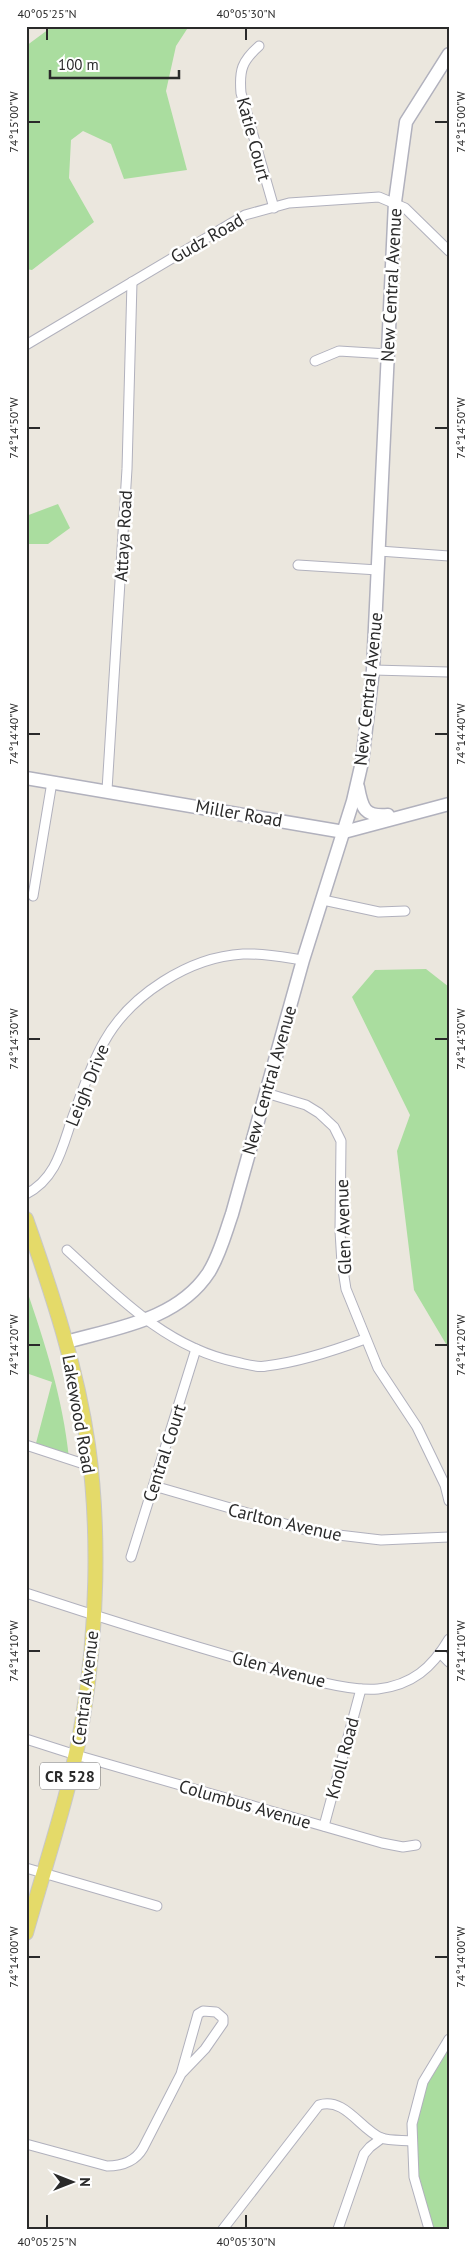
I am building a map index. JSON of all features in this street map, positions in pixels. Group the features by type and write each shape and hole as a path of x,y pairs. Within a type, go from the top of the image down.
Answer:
{"main road":[{"name":"Lakewood Road","path":"26,1219 66,1342 88,1445 95,1553 94,1615"},
{"name":"Central Avenue","path":"26,1933 76,1756 90,1670 94,1615"}],"street":[{"name":"Katie Court","path":"259,46 246,57 240,80 241,93 274,208"},
{"name":"New Central Avenue","path":"66,1342 146,1320 165,1311 193,1290 208,1272 219,1251 232,1214 303,960 344,832 357,784 369,711 373,670 395,202 406,122 449,54"},
{"name":"Gudz Road","path":"26,346 245,215 289,203 379,197 395,202 405,208 449,251"},
{"name":"Attaya Road","path":"107,790 127,470 132,282"},
{"path":"315,361 338,352 388,354"},
{"path":"378,551 449,556"},
{"path":"298,565 378,570"},
{"path":"373,670 449,672"},
{"name":"Miller Road","path":"26,778 107,790 344,832 449,804"},
{"path":"33,896 52,782"},
{"path":"357,784 366,812 374,816 412,813"},
{"path":"323,900 379,912 405,911"},
{"name":"Leigh Drive","path":"26,1194 44,1182 55,1166 92,1066 104,1040 125,1014 144,996 179,972 223,956 262,954 303,960"},
{"name":"Glen Avenue","path":"266,1093 306,1105 320,1113 334,1126 341,1140 342,1264 346,1289 378,1368 417,1427 445,1485 449,1501"},
{"path":"67,1250 157,1329 220,1359 265,1366 323,1354 365,1339"},
{"name":"Central Court","path":"131,1557 196,1349"},
{"path":"26,1445 90,1466"},
{"name":"Carlton Avenue","path":"154,1486 313,1532 381,1540 449,1537"},
{"name":"Glen Avenue","path":"26,1593 301,1677 361,1689 396,1685 412,1679 434,1663 449,1638"},
{"path":"440,1653 449,1662"},
{"name":"Knoll Road","path":"324,1826 361,1689"},
{"name":"Columbus Avenue","path":"26,1739 76,1756 382,1843 403,1846 416,1845"},
{"path":"26,1868 157,1906"},
{"path":"26,2144 107,2166 115,2166 131,2161 138,2156 143,2148 181,2074 198,2014 204,2010 216,2012 223,2018 222,2022 205,2049 181,2074"},
{"path":"429,2229 414,2177 412,2124 423,2082 449,2038"},
{"path":"223,2229 319,2105 325,2103 338,2105 382,2138 412,2141"},
{"path":"338,2229 364,2154 382,2138"}],"green space":[{"path":"53,26 189,26 176,46 166,91 187,170 124,179 111,144 83,131 71,140 69,178 94,222 32,270 26,269 26,46"},
{"path":"58,504 70,528 48,544 26,544 26,516"},
{"path":"426,969 449,987 449,1349 414,1290 397,1151 410,1115 352,997 375,970"},
{"path":"26,1288 58,1393 69,1458 35,1447 52,1382 26,1373"},
{"path":"449,2039 449,2229 429,2229 419,2198 412,2141 423,2082"}]}
